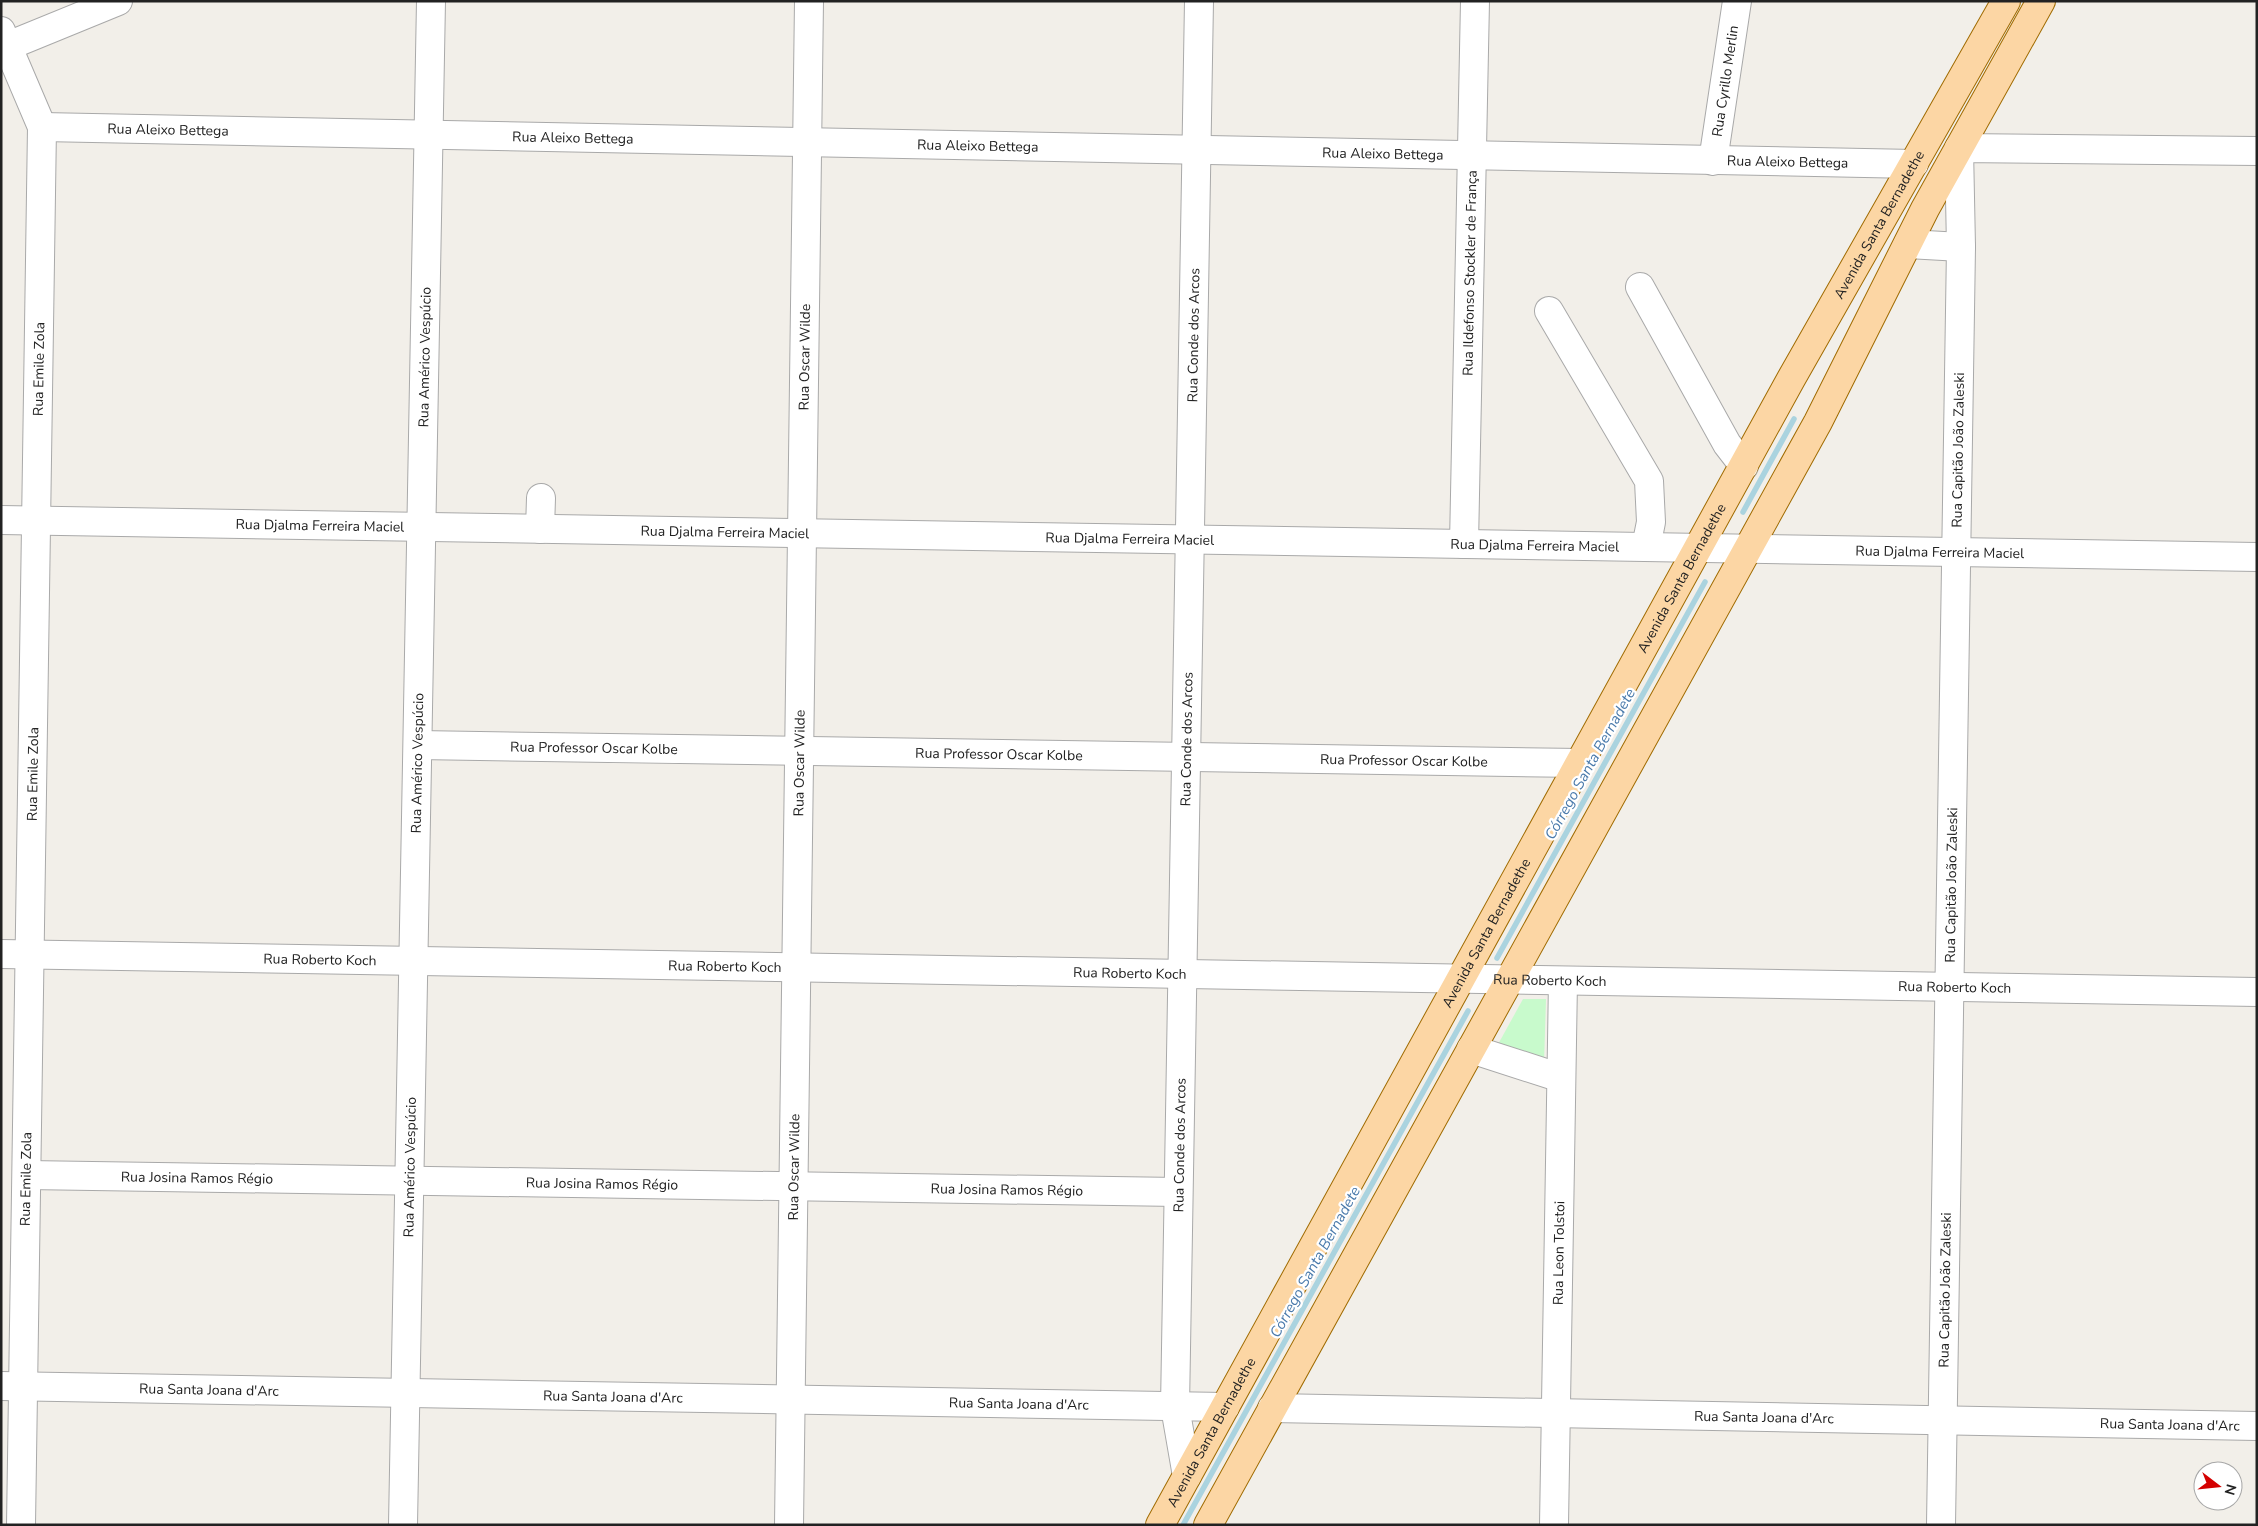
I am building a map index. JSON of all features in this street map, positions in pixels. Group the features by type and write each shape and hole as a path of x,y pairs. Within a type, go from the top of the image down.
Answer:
{"main road":[{"name":"Avenida Santa Bernadethe","path":"1160,1525 1698,548 2006,1"},
{"path":"1208,1525 1818,422 1908,244 2041,1"}],"street":[{"path":"5,39 118,1"},
{"name":"Rua Américo Vespúcio","path":"403,1525 431,1"},
{"name":"Rua Oscar Wilde","path":"789,1525 809,1"},
{"name":"Rua Conde dos Arcos","path":"1187,1476 1174,1406 1199,1"},
{"name":"Rua Ildefonso Stockler de França","path":"1464,544 1475,1"},
{"name":"Rua Cyrillo Merlin","path":"1713,161 1737,1"},
{"name":"Rua Emile Zola","path":"5,39 42,127 26,1175 12,1386 21,1525"},
{"name":"Rua Aleixo Bettega","path":"42,127 1914,164"},
{"path":"1959,148 2257,151"},
{"name":"Rua Capitão João Zaleski","path":"1941,1525 1961,247 1959,148"},
{"path":"1908,244 1961,247"},
{"path":"1640,287 1727,444 1744,466"},
{"path":"1549,311 1649,481 1651,522 1646,547"},
{"path":"540,529 541,498"},
{"name":"Rua Djalma Ferreira Maciel","path":"1,520 2257,557"},
{"name":"Rua Professor Oscar Kolbe","path":"418,745 1580,763"},
{"name":"Rua Roberto Koch","path":"1,954 2257,992"},
{"name":"Rua Leon Tolstoi","path":"1554,1525 1563,980"},
{"path":"1471,1049 1561,1078"},
{"name":"Rua Josina Ramos Régio","path":"26,1175 1178,1192"},
{"name":"Rua Santa Joana d'Arc","path":"12,1386 1225,1407"},
{"name":"Rua Santa Joana d'Arc","path":"1272,1408 2257,1426"}],"green space":[{"path":"1523,999 1546,999 1544,1063 1496,1048"}],"waterway":[{"name":"Córrego Santa Bernadete","path":"1743,512 1794,419"},
{"name":"Córrego Santa Bernadete","path":"1497,958 1705,582"},
{"name":"Córrego Santa Bernadete","path":"1183,1525 1468,1011"}]}
